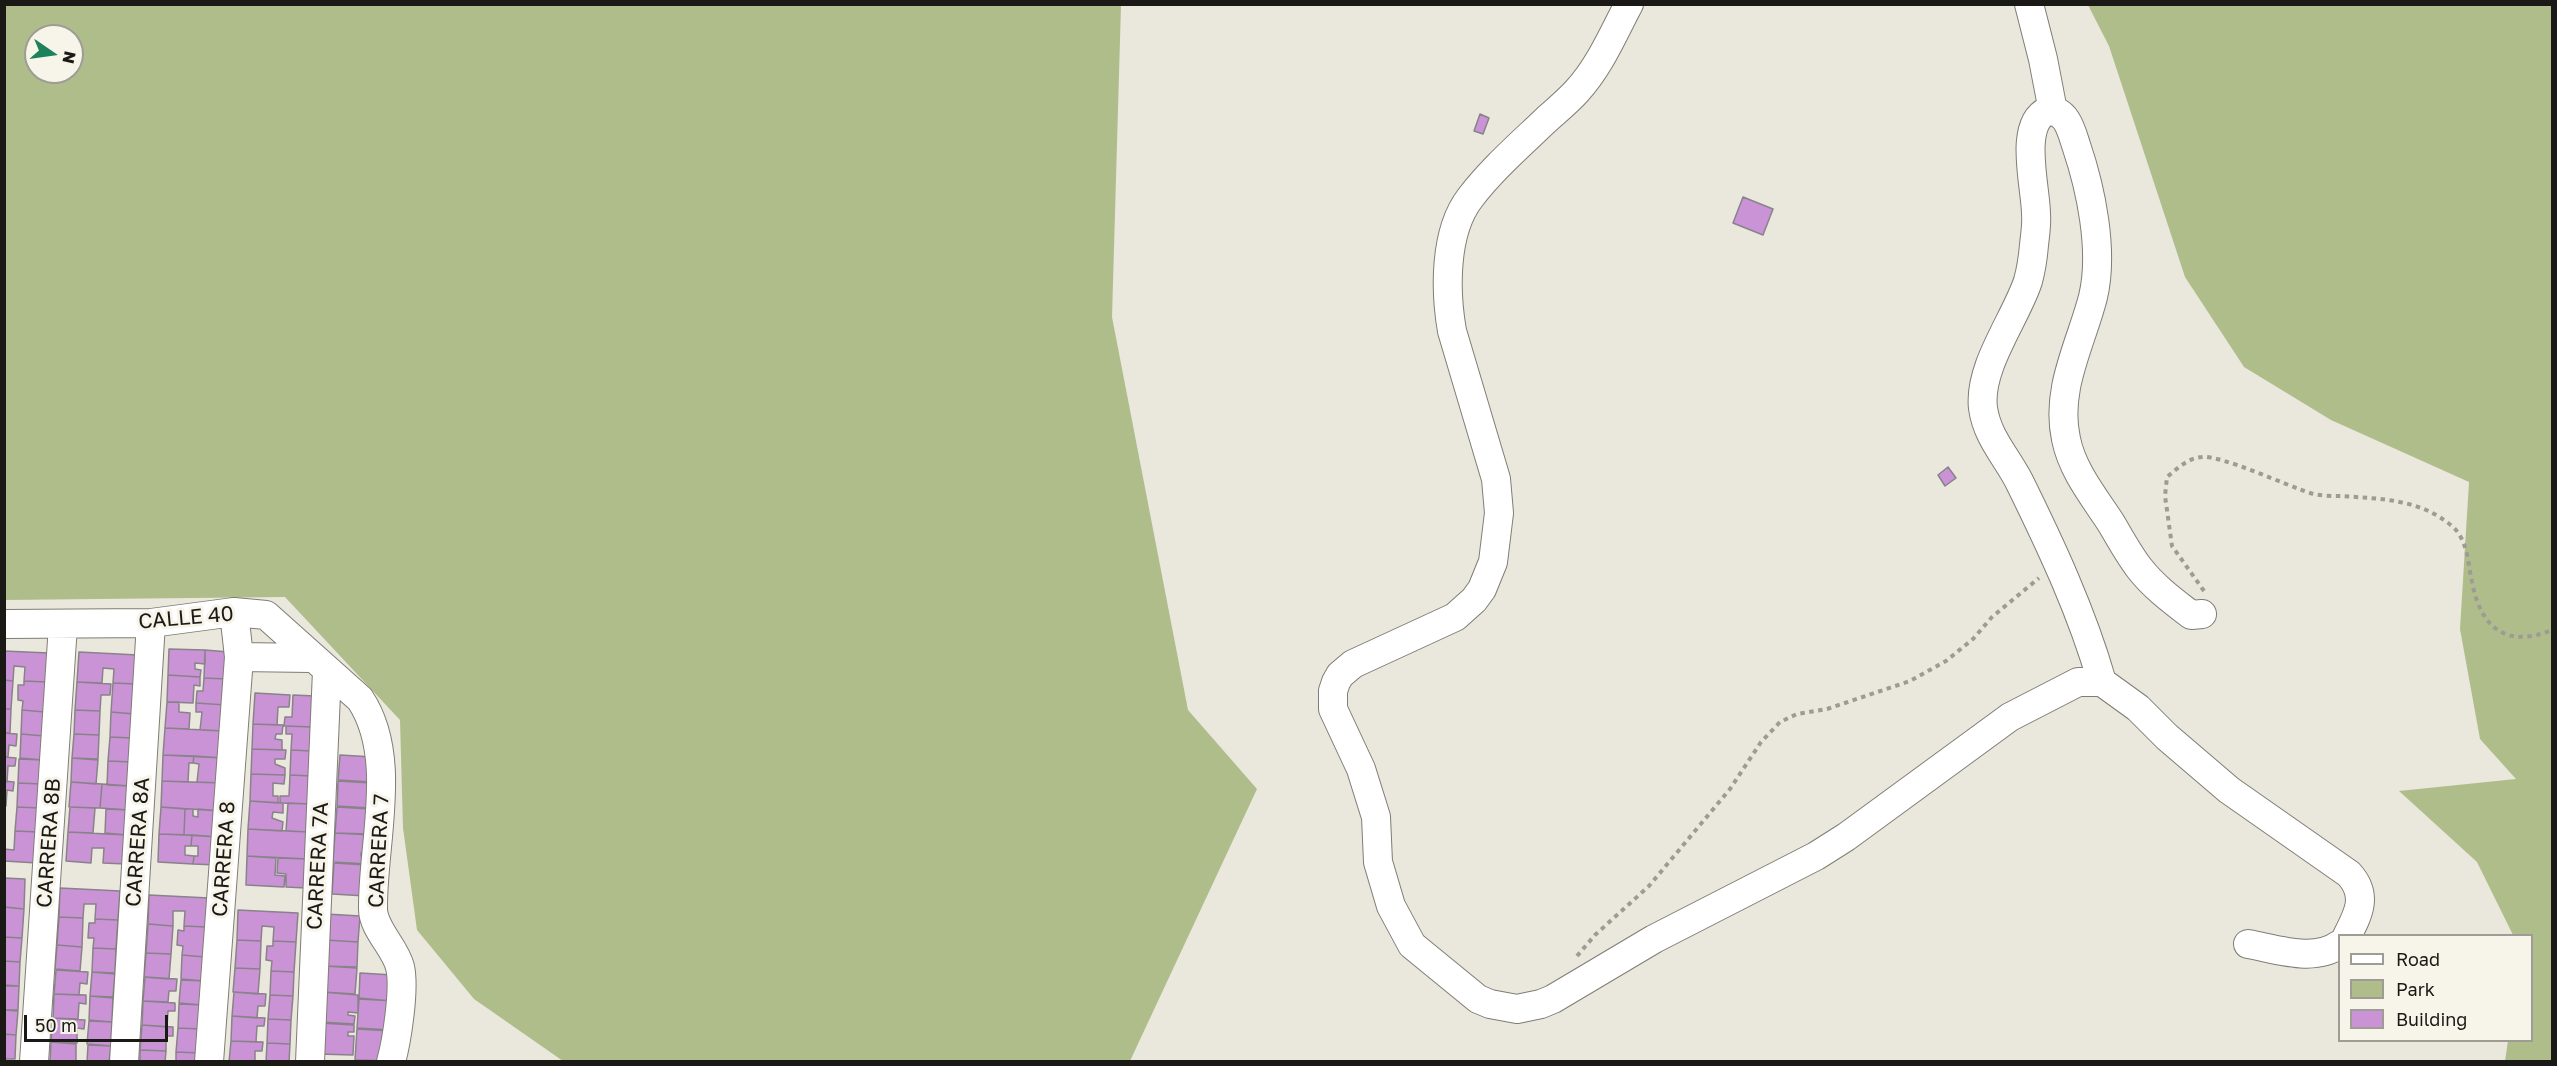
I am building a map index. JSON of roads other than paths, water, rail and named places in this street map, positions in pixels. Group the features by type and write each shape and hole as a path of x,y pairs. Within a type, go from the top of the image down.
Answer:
{"street":[{"path":"1629,4 1590,75 1578,90 1469,199 1454,236 1447,274 1452,331 1492,463 1498,495 1497,530 1488,576 1474,600 1455,617 1346,669 1336,682 1332,700 1336,718 1361,769 1376,817 1378,862 1383,884 1412,945 1478,999 1490,1004 1517,1009 1553,999 1654,939 1816,856 1846,837 2010,717 2078,682 2102,682 2138,708 2167,737 2229,790 2349,874 2358,887 2361,904 2348,934"},
{"path":"2029,4 2053,111"},
{"path":"2102,682 2079,611 2018,479 1991,438 1983,407 1985,382 2004,329 2028,281 2037,214 2032,178 2031,142 2038,117 2053,111 2064,114 2084,169 2091,199 2096,252 2093,295 2065,387 2063,405 2066,440 2079,471 2140,570 2191,615 2202,614"},
{"name":"CALLE 40","path":"4,624 151,623 234,612 266,615 360,699 370,713 376,742"},
{"name":"CARRERA 8","path":"209,1062 239,657 234,612"},
{"name":"CARRERA 8A","path":"124,1062 151,623"},
{"name":"CARRERA 8B","path":"34,1062 63,625"},
{"path":"239,657 319,664"},
{"name":"CARRERA 7A","path":"310,1062 319,664"},
{"name":"CARRERA 7","path":"376,742 382,791 373,912 400,966 400,1019 391,1062"},
{"path":"2248,944 2308,955 2330,951 2338,945"}]}
